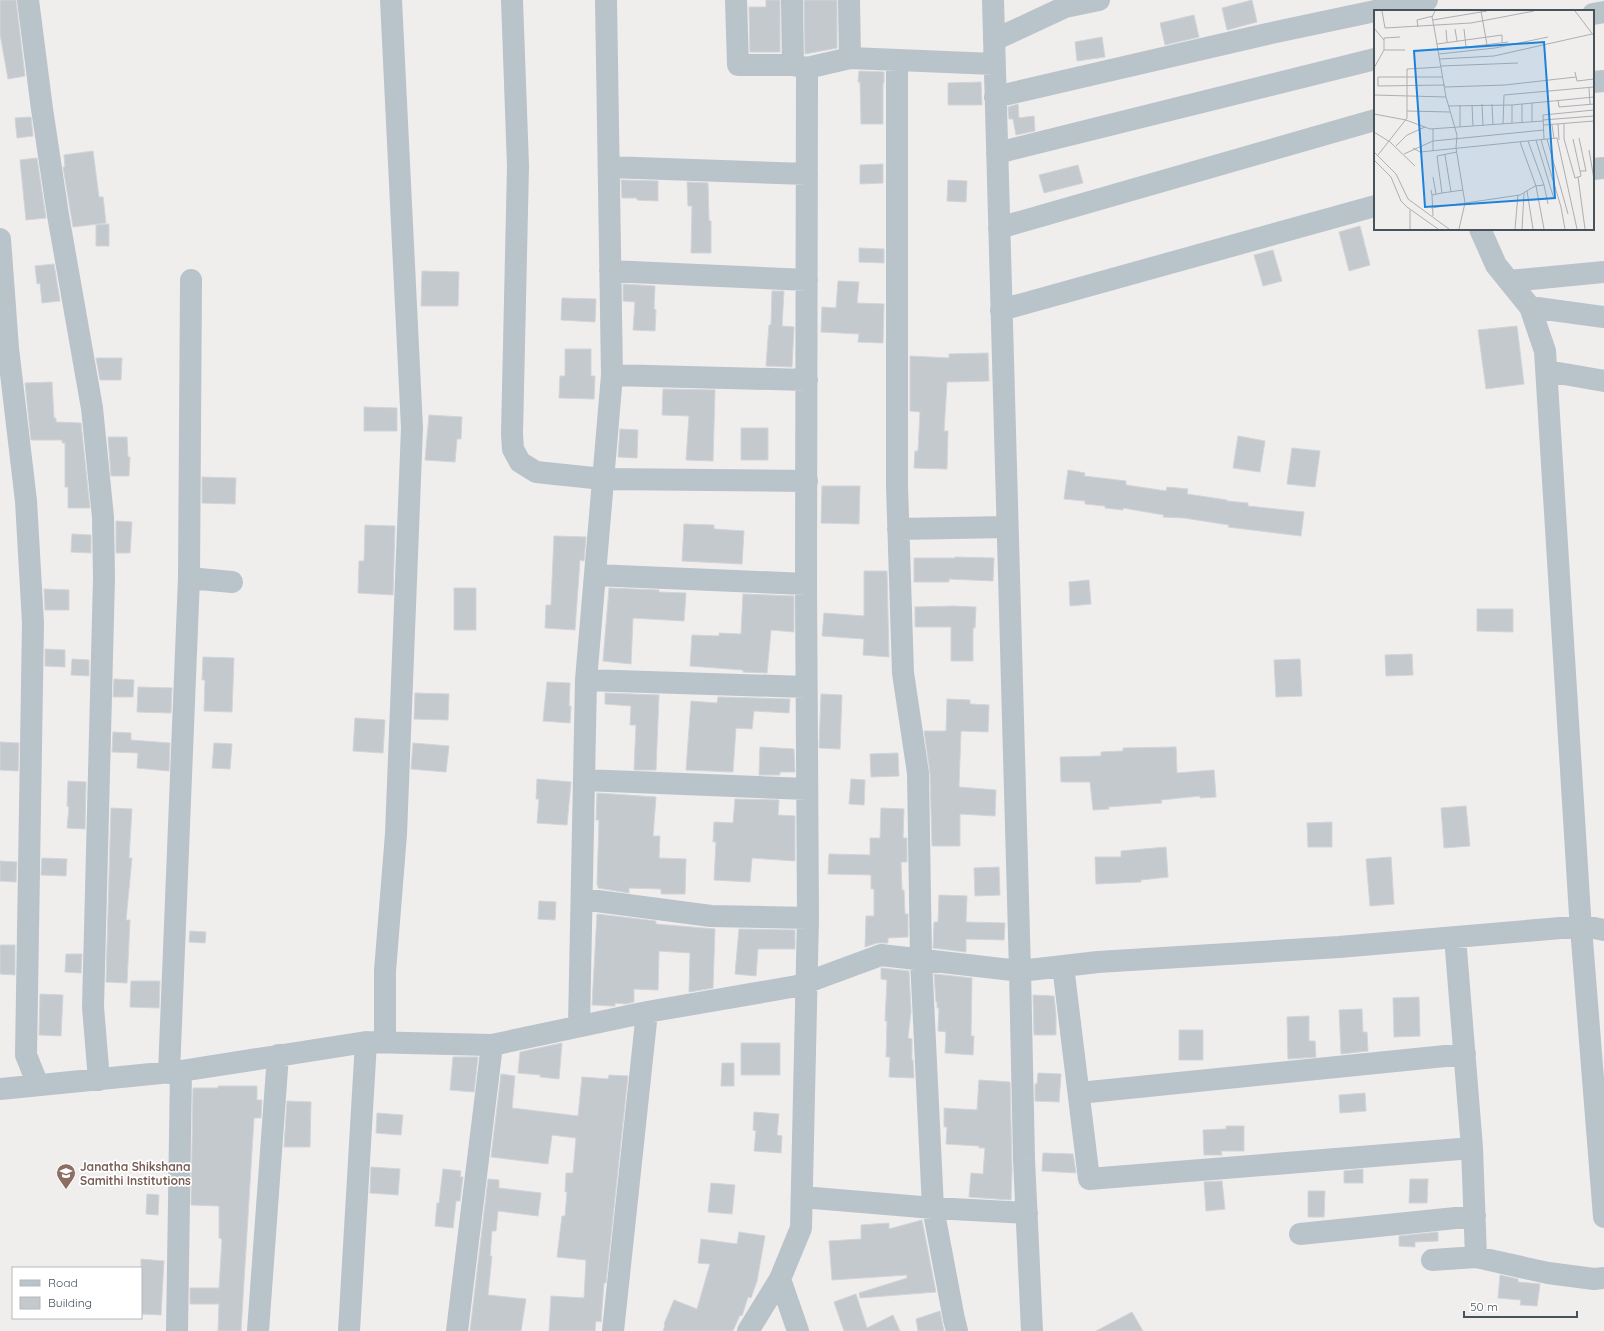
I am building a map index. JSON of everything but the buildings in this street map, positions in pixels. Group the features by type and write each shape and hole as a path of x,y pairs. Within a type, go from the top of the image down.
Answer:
{"street":[{"path":"28,0 58,215 92,408 103,517 104,578 93,1007 100,1080"},
{"path":"349,1331 376,1042 386,971 396,834 412,428 391,0"},
{"path":"512,0 518,166 512,434 513,449 520,462 536,472 603,479 807,481"},
{"path":"579,1026 586,680 612,375 606,0"},
{"path":"736,0 738,65 800,66 850,58 994,64"},
{"path":"748,1331 780,1279 801,1228 808,918 806,687 807,174 800,66 792,0"},
{"path":"849,0 850,58"},
{"path":"993,0 1027,1213 1032,1331"},
{"path":"994,40 1065,7 1099,0"},
{"path":"1380,10 1427,0"},
{"path":"995,97 1267,34 1374,11"},
{"path":"1594,14 1604,12"},
{"path":"997,153 1374,59"},
{"path":"897,60 897,486 903,673 918,773 921,959 933,1208 957,1331"},
{"path":"1594,82 1604,80"},
{"path":"999,228 1374,120"},
{"path":"609,167 807,174"},
{"path":"1594,169 1604,168"},
{"path":"1001,310 1374,206"},
{"path":"1480,230 1496,265 1530,307 1545,351 1581,926 1604,1217"},
{"path":"0,239 8,348 26,501 32,623 26,1055 38,1086"},
{"path":"610,271 807,280"},
{"path":"1509,281 1604,272"},
{"path":"177,1331 175,1072 189,578 191,280"},
{"path":"1530,307 1604,317"},
{"path":"1547,371 1604,381"},
{"path":"612,375 807,380"},
{"path":"898,529 1007,527"},
{"path":"595,575 806,584"},
{"path":"189,578 232,582"},
{"path":"586,680 806,687"},
{"path":"584,780 807,789"},
{"path":"582,899 711,916 808,918"},
{"path":"0,1089 175,1072 278,1055 376,1042 492,1045 647,1012 797,986 881,955 1020,971 1098,962 1338,947 1581,926 1604,930"},
{"path":"1455,937 1472,1148 1476,1257"},
{"path":"1063,966 1089,1179 1472,1148"},
{"path":"613,1331 647,1012"},
{"path":"457,1331 492,1045"},
{"path":"1079,1093 1465,1054"},
{"path":"258,1331 278,1055"},
{"path":"802,1197 933,1208 1027,1213"},
{"path":"1300,1234 1475,1216"},
{"path":"1432,1260 1476,1257 1548,1273 1594,1280 1604,1278"},
{"path":"780,1279 798,1331"}],"place":[{"name":"Janatha Shikshana Samithi Institutions","path":"66,1190"}]}
